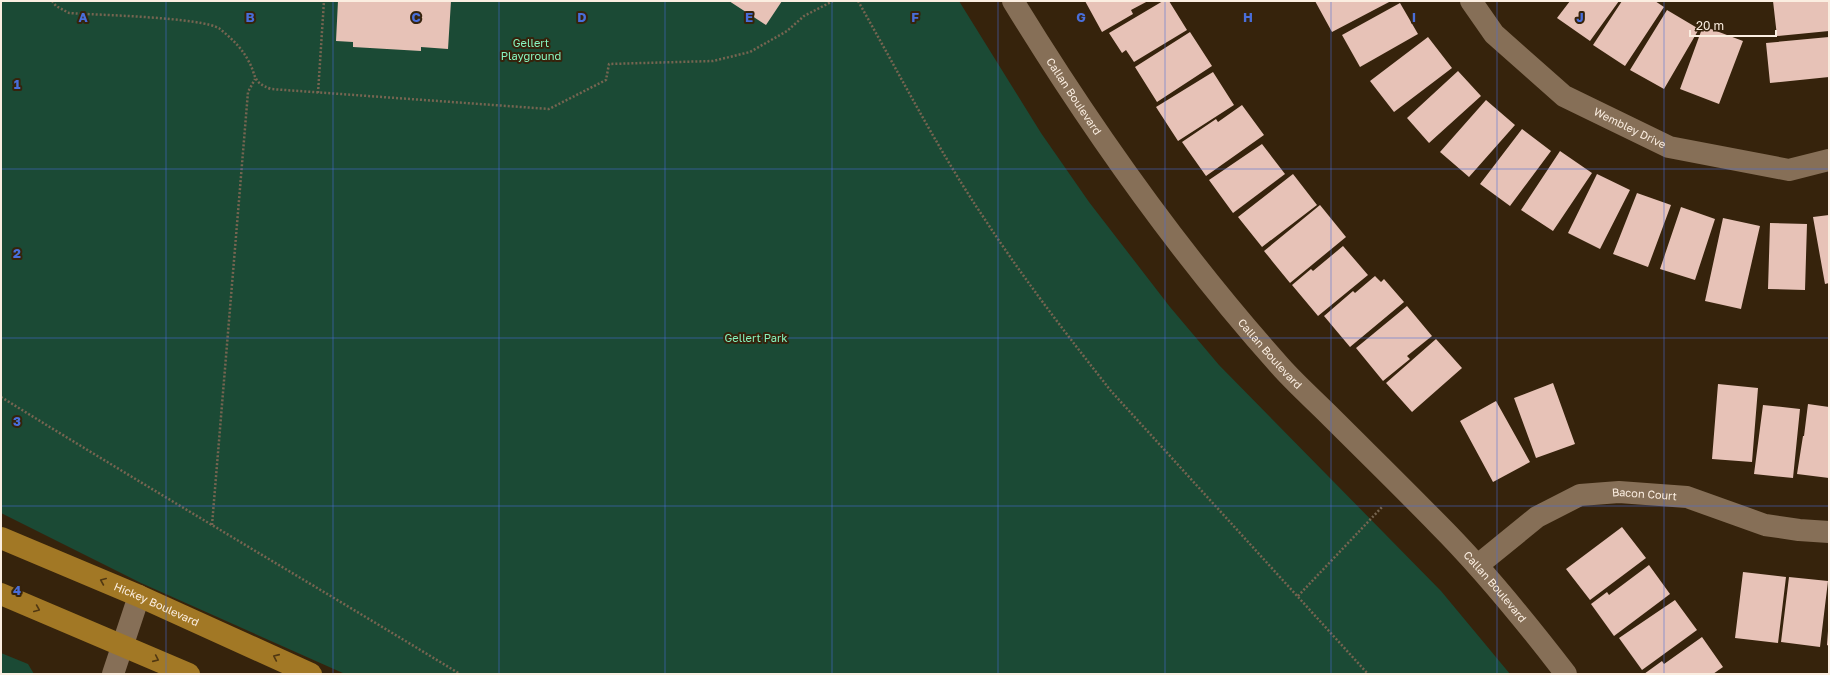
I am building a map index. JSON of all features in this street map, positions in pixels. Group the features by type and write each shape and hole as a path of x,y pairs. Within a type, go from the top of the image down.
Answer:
{"main road":[{"name":"Hickey Boulevard","path":"1,538 138,596 311,674"},
{"path":"1,594 189,674"}],"street":[{"name":"Callan Boulevard","path":"1014,1 1056,70 1122,168 1202,274 1281,367 1401,486 1478,566 1514,608 1566,674"},
{"name":"Wembley Drive","path":"1470,1 1494,34 1564,96 1669,147 1789,170 1829,160"},
{"name":"Bacon Court","path":"1478,566 1537,517 1580,495 1618,492 1687,497 1764,525 1799,530 1829,532"},
{"path":"113,674 138,596"}],"path":[{"path":"52,1 56,6 68,13 163,19 192,22 218,27 236,42 249,61 255,79 261,86 271,89 549,110 606,80 609,64 713,61 750,52 787,31 804,16 832,1"},
{"path":"318,93 324,1"},
{"path":"858,1 983,217 1029,284 1111,391 1368,674"},
{"path":"212,524 248,92 255,79"},
{"path":"1,397 147,487 212,524 460,674"},
{"path":"1298,596 1401,486"}],"green space":[{"name":"Gellert Park","path":"1,1 959,1 1041,133 1089,202 1170,307 1219,365 1441,591 1510,674 345,674 141,583 1,513"},
{"path":"1,653 28,664 34,674 1,674"}],"building":[{"path":"338,1 451,1 448,49 421,47 421,51 353,47 353,42 336,41"},
{"path":"729,1 782,1 766,25"},
{"path":"1085,1 1148,1 1131,10 1133,14 1102,32"},
{"path":"1163,1 1169,1 1187,30 1134,62 1126,50 1122,53 1109,33"},
{"path":"1315,1 1391,1 1332,32"},
{"path":"1570,1 1619,1 1590,41 1557,18"},
{"path":"1622,1 1655,1 1664,7 1625,66 1593,45"},
{"path":"1773,1 1829,1 1829,31 1777,36"},
{"path":"1400,3 1418,34 1360,67 1342,35"},
{"path":"1667,10 1699,29 1664,89 1630,70"},
{"path":"1703,26 1743,41 1719,104 1680,89"},
{"path":"1190,32 1212,66 1157,102 1135,67"},
{"path":"1428,37 1452,68 1394,112 1370,81"},
{"path":"1829,37 1829,77 1770,83 1766,43"},
{"path":"1458,71 1481,96 1429,143 1407,118"},
{"path":"1213,72 1234,105 1178,141 1156,107"},
{"path":"1486,100 1515,125 1469,177 1440,152"},
{"path":"1242,105 1264,135 1206,176 1182,142 1216,119 1218,122"},
{"path":"1522,129 1551,151 1510,206 1480,184"},
{"path":"1262,144 1285,174 1233,213 1209,180"},
{"path":"1560,151 1592,173 1553,231 1521,210"},
{"path":"1293,174 1317,205 1262,247 1238,217"},
{"path":"1597,174 1630,190 1600,249 1568,233"},
{"path":"1637,193 1671,205 1648,267 1613,254"},
{"path":"1320,205 1346,237 1290,283 1264,251"},
{"path":"1681,207 1715,219 1695,280 1660,269"},
{"path":"1829,215 1829,283 1825,284 1813,217"},
{"path":"1723,218 1760,226 1741,309 1705,301"},
{"path":"1770,223 1807,224 1805,290 1768,289"},
{"path":"1343,246 1368,275 1318,316 1292,285 1311,269 1313,271"},
{"path":"1375,276 1381,282 1384,279 1404,302 1350,347 1324,316 1353,291 1355,293"},
{"path":"1407,306 1432,336 1407,356 1410,359 1383,381 1356,348"},
{"path":"1436,339 1462,368 1412,412 1386,383"},
{"path":"1553,383 1575,444 1536,458 1514,398"},
{"path":"1718,384 1758,388 1752,462 1712,459"},
{"path":"1496,401 1530,462 1493,482 1460,421"},
{"path":"1808,404 1829,407 1829,478 1797,474"},
{"path":"1763,405 1800,409 1793,478 1754,474"},
{"path":"1622,527 1646,558 1590,600 1566,569"},
{"path":"1649,565 1670,594 1614,636 1591,604 1607,592 1609,595"},
{"path":"1743,572 1786,577 1778,643 1735,638"},
{"path":"1789,577 1828,581 1820,647 1781,642"},
{"path":"1675,600 1697,630 1642,670 1619,638"},
{"path":"1829,631 1829,646 1827,645"},
{"path":"1702,637 1723,667 1713,674 1644,674 1662,661 1664,664"}],"park label":[{"name":"Gellert Playground","path":"531,49"}]}
